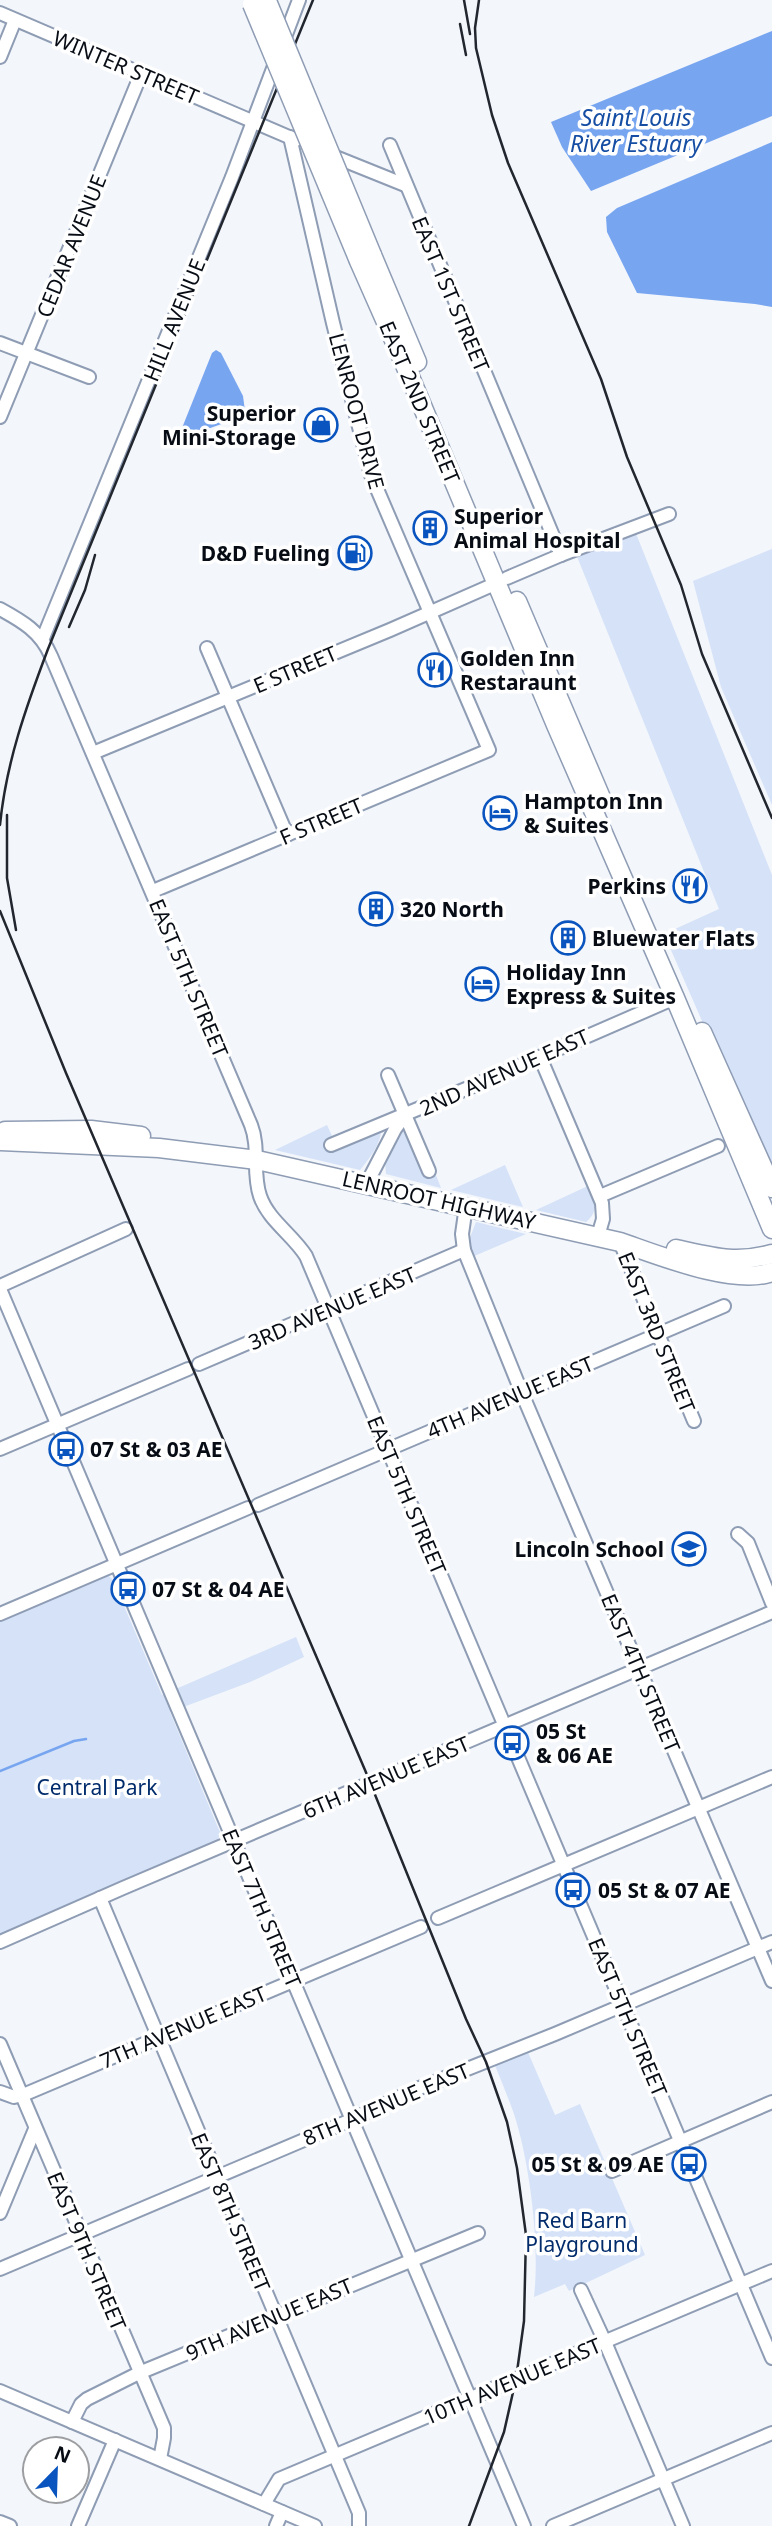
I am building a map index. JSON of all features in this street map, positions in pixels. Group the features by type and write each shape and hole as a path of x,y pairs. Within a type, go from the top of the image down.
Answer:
{"highway":[{"name":"EAST 2ND STREET","path":"259,1 502,580 556,725 680,996 772,1188"},
{"name":"EAST 2ND STREET","path":"680,996 772,1230"},
{"name":"LENROOT HIGHWAY","path":"0,1132 108,1132 205,1144 257,1160"},
{"name":"LENROOT HIGHWAY","path":"0,1141 135,1146 257,1160 620,1242 720,1272 749,1276 772,1272"},
{"name":"LENROOT HIGHWAY","path":"620,1242 654,1245 744,1261 772,1254"}],"street":[{"name":"HILL AVENUE","path":"43,638 232,177 299,0"},
{"name":"WINTER STREET","path":"0,13 253,122"},
{"path":"0,57 15,20"},
{"name":"CEDAR AVENUE","path":"0,417 141,74"},
{"path":"253,122 405,185"},
{"name":"LENROOT DRIVE","path":"290,137 332,323 371,475 489,750"},
{"name":"EAST 1ST STREET","path":"390,145 561,555"},
{"path":"0,343 89,377"},
{"name":"E STREET","path":"93,753 561,555 669,514"},
{"path":"0,609 43,638"},
{"name":"EAST 5TH STREET","path":"43,638 251,1125 256,1144 261,1200 306,1256 772,2358"},
{"path":"207,648 287,835"},
{"name":"F STREET","path":"153,891 489,750"},
{"name":"2ND AVENUE EAST","path":"367,1183 405,1115 680,996"},
{"path":"540,1057 600,1196 604,1212 598,1237"},
{"path":"388,1075 429,1171"},
{"path":"331,1145 405,1115"},
{"path":"600,1196 719,1146"},
{"name":"EAST 4TH STREET","path":"466,1206 461,1234 464,1250 521,1391 772,1981"},
{"path":"0,1288 126,1229"},
{"name":"EAST 3RD STREET","path":"620,1242 694,1421"},
{"name":"3RD AVENUE EAST","path":"0,1449 464,1250"},
{"name":"EAST 7TH STREET","path":"0,1288 524,2526"},
{"name":"4TH AVENUE EAST","path":"0,1614 724,1306"},
{"path":"738,1534 748,1542 772,1603"},
{"name":"6TH AVENUE EAST","path":"0,1942 772,1612"},
{"path":"438,1918 772,1777"},
{"name":"EAST 8TH STREET","path":"100,1898 359,2513 359,2526"},
{"name":"7TH AVENUE EAST","path":"23,2095 421,1927"},
{"name":"8TH AVENUE EAST","path":"0,2269 351,2120 417,2089 623,2006 772,1942"},
{"name":"EAST 9TH STREET","path":"0,2044 164,2428 160,2459"},
{"path":"0,2092 14,2097 23,2095"},
{"path":"612,2171 772,2102"},
{"path":"0,2213 35,2129"},
{"name":"9TH AVENUE EAST","path":"72,2422 87,2399 139,2373 478,2233"},
{"name":"10TH AVENUE EAST","path":"264,2504 279,2479 772,2271"},
{"path":"581,2290 683,2526"},
{"path":"0,2391 315,2526"},
{"path":"553,2526 772,2433"},
{"path":"78,2526 115,2440"},
{"path":"276,2526 282,2512"},
{"path":"0,2522 10,2526"}],"green space":[{"path":"635,531 772,875 772,1181 664,934 719,909 576,554"},
{"path":"772,549 772,805 721,687 693,581"},
{"path":"327,1125 333,1138 381,1130 377,1146 360,1170 275,1150"},
{"path":"404,1126 434,1170 441,1188 386,1174 385,1161"},
{"path":"505,1165 523,1207 451,1190"},
{"path":"590,1185 595,1209 586,1222 536,1210"},
{"path":"476,1222 526,1234 472,1257 469,1240"},
{"name":"Central Park","path":"102,1575 108,1575 113,1580 162,1695 296,1637 304,1657 250,1682 170,1712 221,1833 217,1841 0,1935 0,1617"},
{"name":"Red Barn Playground","path":"527,2050 555,2115 580,2104 645,2255 569,2291 565,2284 534,2297 535,2229 525,2156 514,2114 494,2063"}],"water":[{"name":"Saint Louis River Estuary","path":"772,31 772,116 591,191 562,147 551,122"},
{"path":"772,142 772,307 637,293 607,232 606,217 617,208"},
{"path":"216,350 221,353 243,396 245,411 230,421 182,438 180,433 212,353"}],"waterway":[{"path":"0,1771 74,1741 86,1739"}],"railway":[{"path":"0,825 12,757 48,649 313,0"},
{"path":"464,0 470,34"},
{"path":"479,0 475,28 476,48 492,115 508,163 601,379 627,457 681,585 702,654 772,818"},
{"path":"460,24 466,55"},
{"path":"69,627 85,590 95,555"},
{"path":"7,815 7,878 16,930"},
{"path":"0,911 66,1073 365,1770 486,2062 507,2122 517,2168 526,2235 524,2321 516,2379 504,2432 469,2526"}],"place":[{"name":"Superior Mini-Storage","path":"321,425"},
{"name":"Superior Animal Hospital","path":"430,528"},
{"name":"D&D Fueling","path":"355,553"},
{"name":"Golden Inn Restaraunt","path":"435,670"},
{"name":"Hampton Inn & Suites","path":"500,813"},
{"name":"Perkins","path":"690,886"},
{"name":"320 North","path":"376,909"},
{"name":"Bluewater Flats","path":"568,938"},
{"name":"Holiday Inn Express & Suites","path":"482,984"},
{"name":"07 St & 03 AE","path":"66,1449"},
{"name":"Lincoln School","path":"689,1549"},
{"name":"07 St & 04 AE","path":"128,1589"},
{"name":"05 St & 06 AE","path":"512,1743"},
{"name":"05 St & 07 AE","path":"573,1890"},
{"name":"05 St & 09 AE","path":"689,2164"}]}
